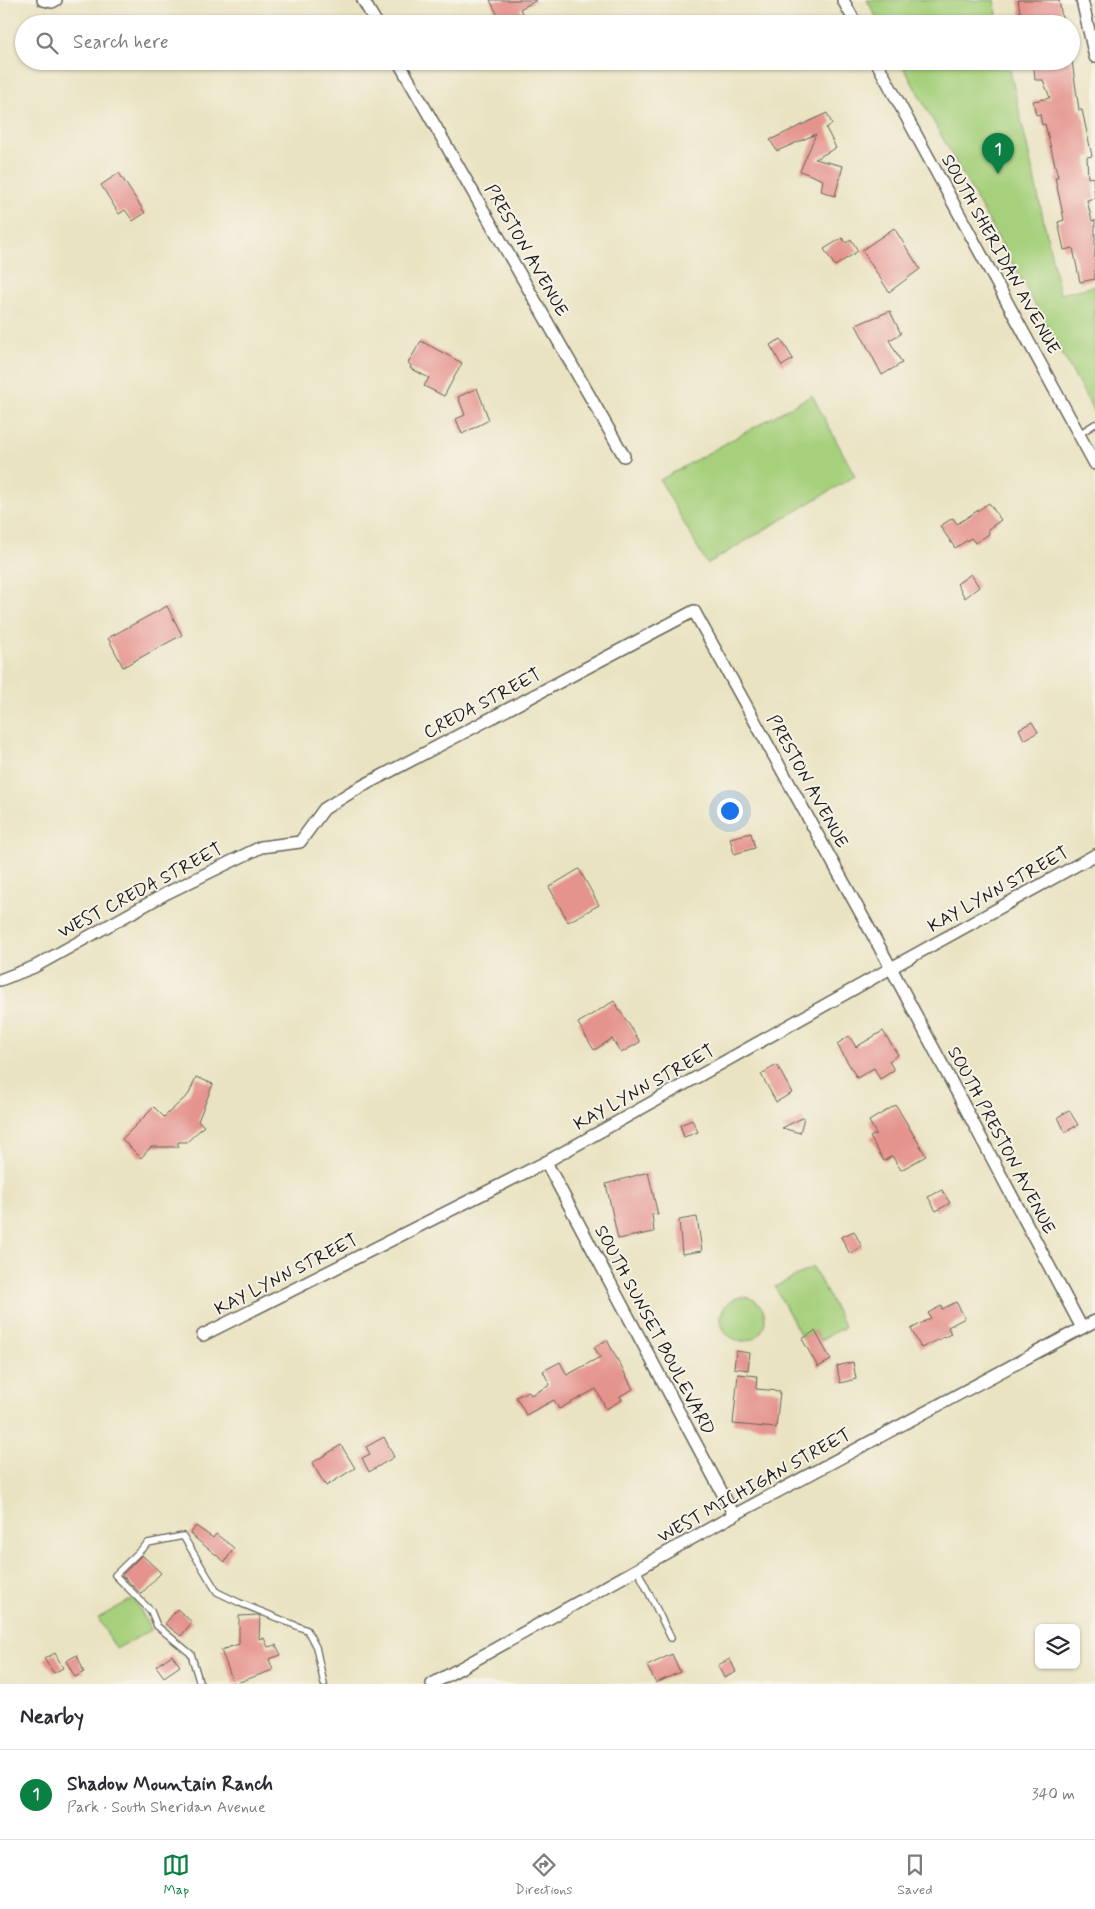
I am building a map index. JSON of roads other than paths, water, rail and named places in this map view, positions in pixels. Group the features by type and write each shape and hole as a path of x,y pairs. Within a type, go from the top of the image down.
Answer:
{"street":[{"path":"43,0 52,2 56,0"},
{"path":"363,0 372,15"},
{"path":"843,0 851,15"},
{"path":"1082,0 1095,57"},
{"name":"PRESTON AVENUE","path":"403,70 624,456"},
{"name":"SOUTH SHERIDAN AVENUE","path":"881,70 1095,464"},
{"name":"PRESTON AVENUE","path":"694,610 891,968"},
{"name":"CREDA STREET","path":"300,842 324,809 353,791 694,610"},
{"name":"WEST CREDA STREET","path":"0,980 34,967 168,893 261,847 300,842"},
{"name":"KAY LYNN STREET","path":"203,1335 546,1162 1095,855"},
{"name":"SOUTH PRESTON AVENUE","path":"891,968 1082,1328"},
{"name":"SOUTH SUNSET BOULEVARD","path":"546,1162 734,1515"},
{"name":"WEST MICHIGAN STREET","path":"432,1684 734,1515 1095,1321"}],"lane":[{"path":"1079,434 1095,424"},
{"path":"200,1684 191,1654 157,1626 151,1611 115,1575 148,1543 183,1536 217,1592 307,1630 316,1647 324,1684"},
{"path":"637,1569 671,1638"}],"place":[{"name":"Shadow Mountain Ranch","path":"998,174"}]}
